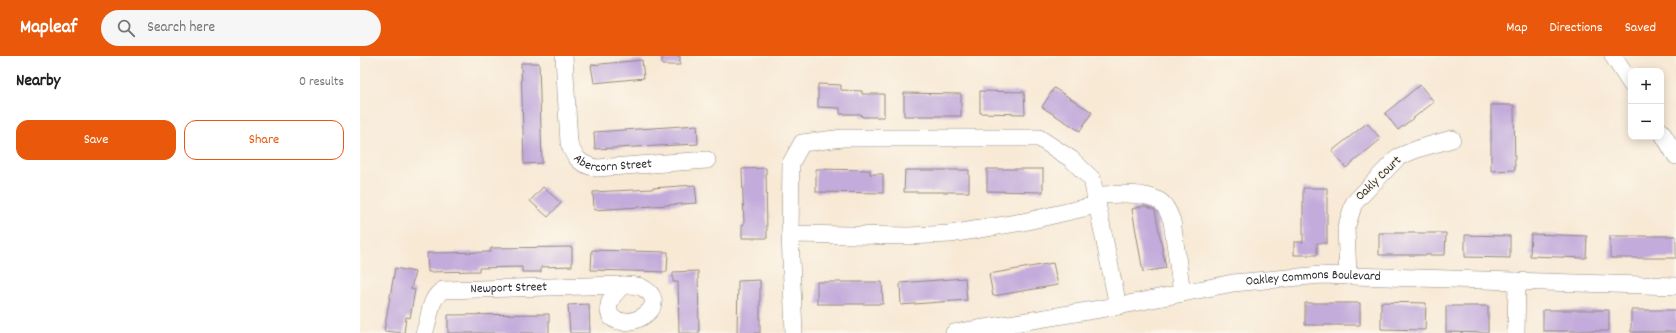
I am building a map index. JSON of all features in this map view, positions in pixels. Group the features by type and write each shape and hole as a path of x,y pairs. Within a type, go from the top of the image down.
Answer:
{"street":[{"name":"Abercorn Street","path":"564,56 569,143 572,153 579,161 588,166 597,168 707,160"},
{"path":"1613,56 1628,79"},
{"path":"1664,136 1676,156"},
{"path":"800,333 794,333 790,234 792,163 802,143 842,138 1039,138 1071,159 1092,179 1118,306"},
{"name":"Oakly Court","path":"1348,276 1346,228 1354,203 1398,157 1420,148 1452,140"},
{"path":"790,234 909,236 950,234 1023,222 1119,193 1131,194 1160,202 1168,211 1172,221 1182,293"},
{"name":"Oakley Commons Boulevard","path":"954,333 1118,306 1232,283 1321,275 1676,286"},
{"path":"1516,333 1517,281"},
{"name":"Newport Street","path":"424,333 433,300 437,294 444,290 623,285"}],"building":[{"path":"662,56 680,56 680,65 662,65"},
{"path":"642,60 644,78 594,83 591,65"},
{"path":"521,63 539,63 542,163 524,164"},
{"path":"818,84 841,85 841,90 862,91 862,94 884,94 884,117 862,117 861,114 840,114 840,108 818,107"},
{"path":"1420,85 1434,102 1398,130 1385,113"},
{"path":"1054,88 1092,112 1080,131 1042,107"},
{"path":"980,91 1024,92 1025,114 980,113"},
{"path":"904,93 961,94 961,116 904,116"},
{"path":"1491,105 1514,105 1515,170 1491,171"},
{"path":"1367,123 1381,139 1346,168 1332,151"},
{"path":"697,125 698,144 595,149 594,132"},
{"path":"766,168 767,238 742,238 742,225 744,224 742,169"},
{"path":"816,169 870,170 870,174 883,174 883,193 816,192"},
{"path":"987,169 1043,169 1043,192 987,191"},
{"path":"905,170 969,170 969,192 904,192"},
{"path":"695,185 697,203 594,210 593,192"},
{"path":"543,187 561,203 548,217 530,201"},
{"path":"1303,188 1327,188 1327,243 1317,243 1317,255 1294,255 1294,242 1303,242"},
{"path":"1145,206 1155,210 1166,268 1143,272 1132,209"},
{"path":"1379,233 1446,233 1445,255 1379,255"},
{"path":"1531,234 1587,236 1586,258 1530,256"},
{"path":"1465,235 1510,236 1510,258 1465,257"},
{"path":"1610,236 1676,236 1676,258 1610,258"},
{"path":"572,247 572,266 541,267 541,272 522,272 522,267 479,268 479,271 428,272 427,253 491,252 491,248"},
{"path":"592,250 668,252 667,272 591,270"},
{"path":"1053,263 1058,285 993,296 989,274"},
{"path":"395,268 415,272 411,289 415,290 410,318 406,317 404,333 384,331"},
{"path":"698,271 699,333 679,333 678,282 673,282 673,272"},
{"path":"965,278 967,300 901,305 900,283"},
{"path":"760,280 760,333 737,333 738,281"},
{"path":"817,282 882,282 883,304 817,304"},
{"path":"1381,302 1426,303 1425,330 1381,329"},
{"path":"1305,303 1360,303 1360,325 1305,325"},
{"path":"589,304 590,333 570,333 568,305"},
{"path":"1446,306 1488,306 1488,333 1446,332"},
{"path":"1543,310 1609,310 1609,331 1543,331"},
{"path":"1631,310 1676,310 1676,332 1631,332"},
{"path":"549,314 549,333 448,333 448,315"}]}
